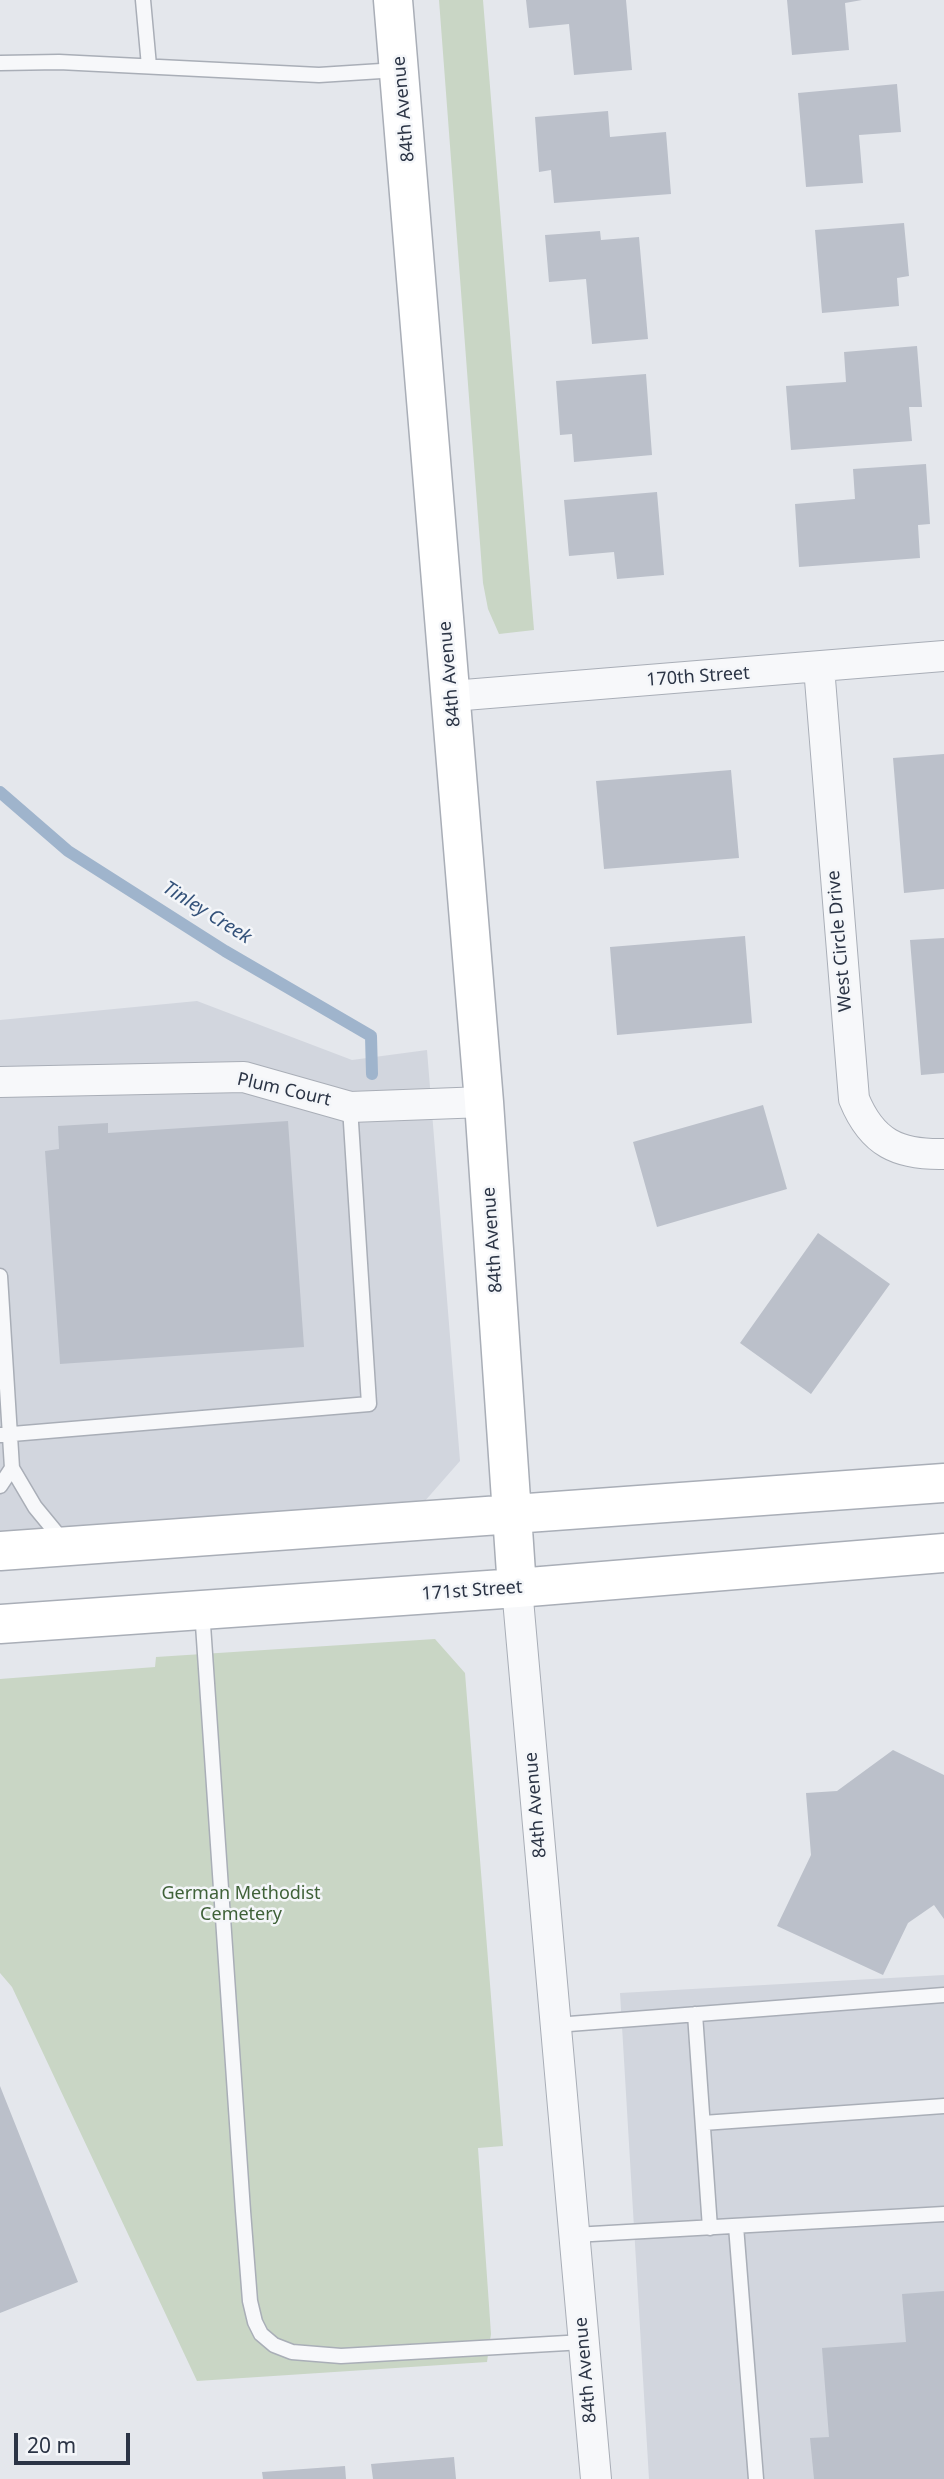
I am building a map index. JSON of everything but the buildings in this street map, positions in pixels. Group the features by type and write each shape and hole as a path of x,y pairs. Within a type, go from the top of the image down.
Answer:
{"street":[{"name":"84th Avenue","path":"393,0 401,70 484,1102 511,1515 596,2479"},
{"name":"170th Street","path":"452,696 944,656"},
{"name":"West Circle Drive","path":"818,667 854,1099 863,1121 878,1139 924,1154 944,1154"},
{"name":"Plum Court","path":"0,1082 244,1077 350,1107 484,1102"},
{"path":"0,1551 944,1483"},
{"name":"171st Street","path":"0,1624 517,1588 944,1553"}],"lane":[{"path":"143,0 149,66"},
{"path":"0,63 149,66 319,75 401,70"},
{"path":"5,1434 369,1404 350,1107"},
{"path":"0,1276 5,1434 12,1468 36,1507 67,1546"},
{"path":"0,1486 12,1468"},
{"path":"202,1609 250,2301 261,2334 274,2344 292,2352 341,2356 583,2342"},
{"path":"556,2025 944,1995"},
{"path":"695,2014 710,2228"},
{"path":"703,2123 944,2106"},
{"path":"574,2235 944,2214"},
{"path":"736,2226 756,2479"}],"shaded area":[{"path":"197,1001 352,1060 427,1050 460,1461 424,1502 0,1537 0,1020"},
{"path":"944,1975 944,2479 649,2479 620,1993"}],"green space":[{"path":"439,0 483,0 534,630 499,634 488,609 483,583"},
{"name":"German Methodist Cemetery","path":"435,1639 465,1673 503,2146 478,2148 491,2334 487,2362 197,2381 12,1987 0,1973 0,1679 155,1667 156,1657"}],"waterway":[{"name":"Tinley Creek","path":"0,792 68,851 225,951 371,1036 372,1074"}]}
